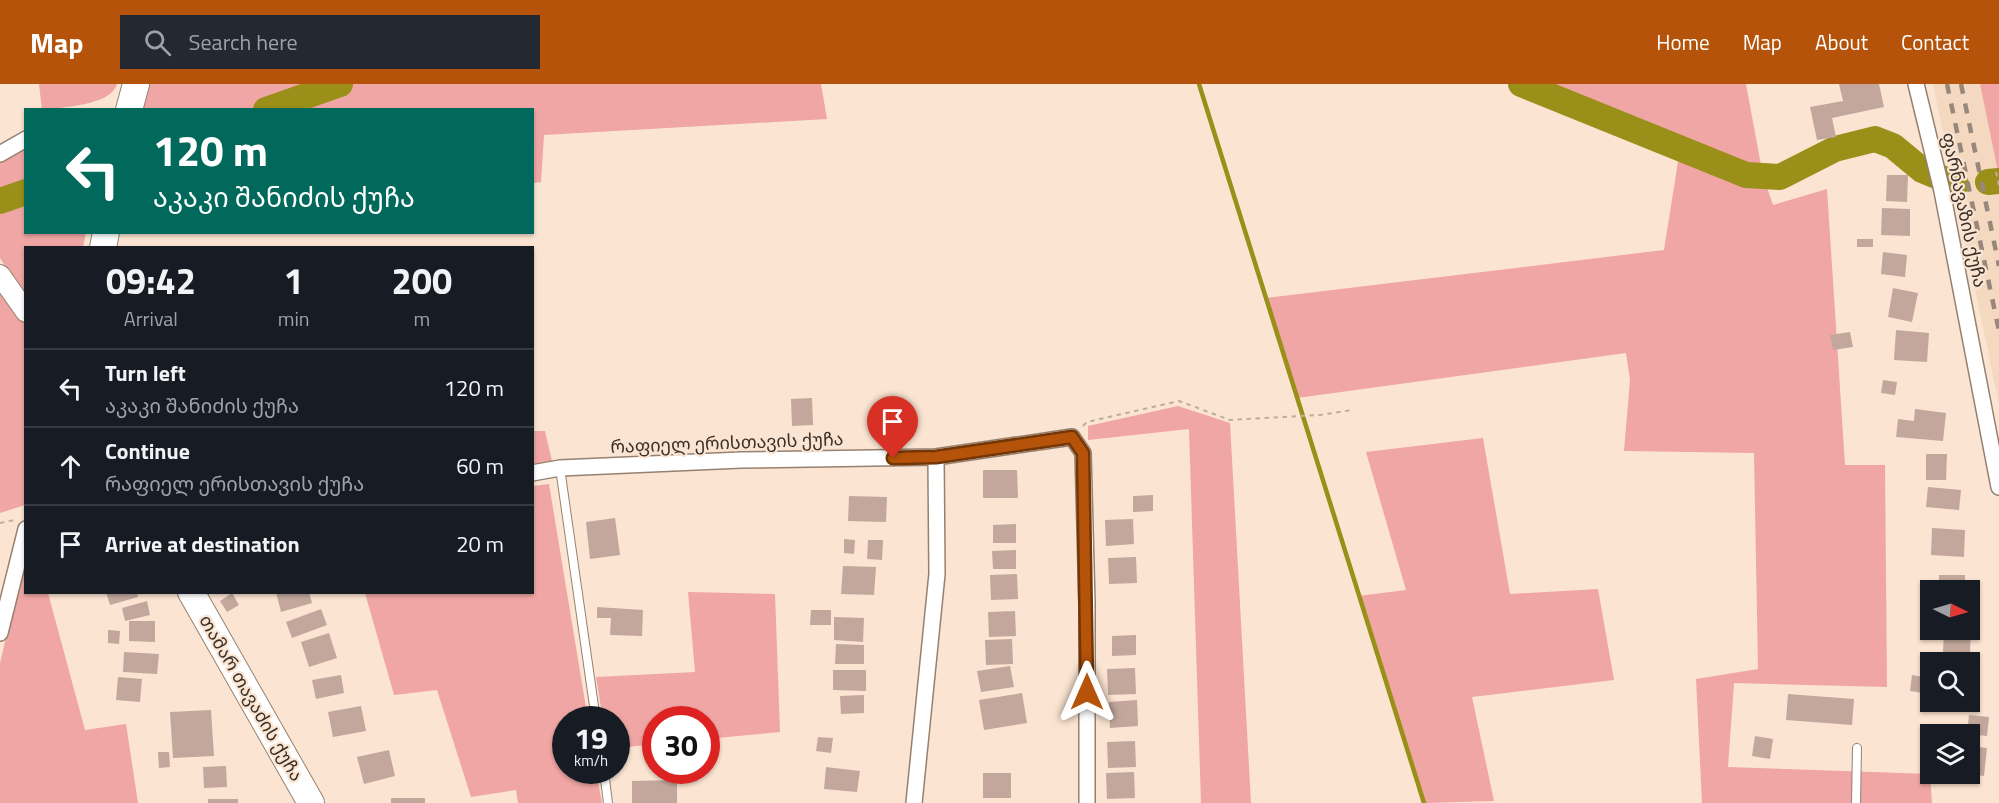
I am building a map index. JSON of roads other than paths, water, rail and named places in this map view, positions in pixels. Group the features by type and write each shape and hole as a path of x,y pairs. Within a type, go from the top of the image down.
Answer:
{"highway":[{"path":"130,108 136,84"},
{"name":"თამარ თავაძის ქუჩა","path":"192,594 311,803"}],"street":[{"name":"ფარნავაზის ქუჩა","path":"1916,84 1942,191 1999,487"},
{"path":"0,154 24,140"},
{"path":"0,275 24,309"},
{"name":"რაფიელ ერისთავის ქუჩა","path":"534,472 560,468 741,460 936,457 1072,437 1083,453 1087,603 1087,803"},
{"path":"914,803 937,574 936,457"},
{"path":"0,633 21,524"}],"lane":[{"path":"560,468 594,706"},
{"path":"1856,803 1857,748"},
{"path":"606,784 608,803"}],"waterway":[{"path":"272,108 340,84"},
{"path":"1199,84 1424,803"},
{"path":"1521,84 1746,175 1780,177 1835,149 1875,139 1893,146 1922,170 1956,184"},
{"path":"1988,182 1999,181"},
{"path":"0,201 24,193"}],"railway":[{"path":"1947,84 1999,331"},
{"path":"1961,84 1999,266"}]}
